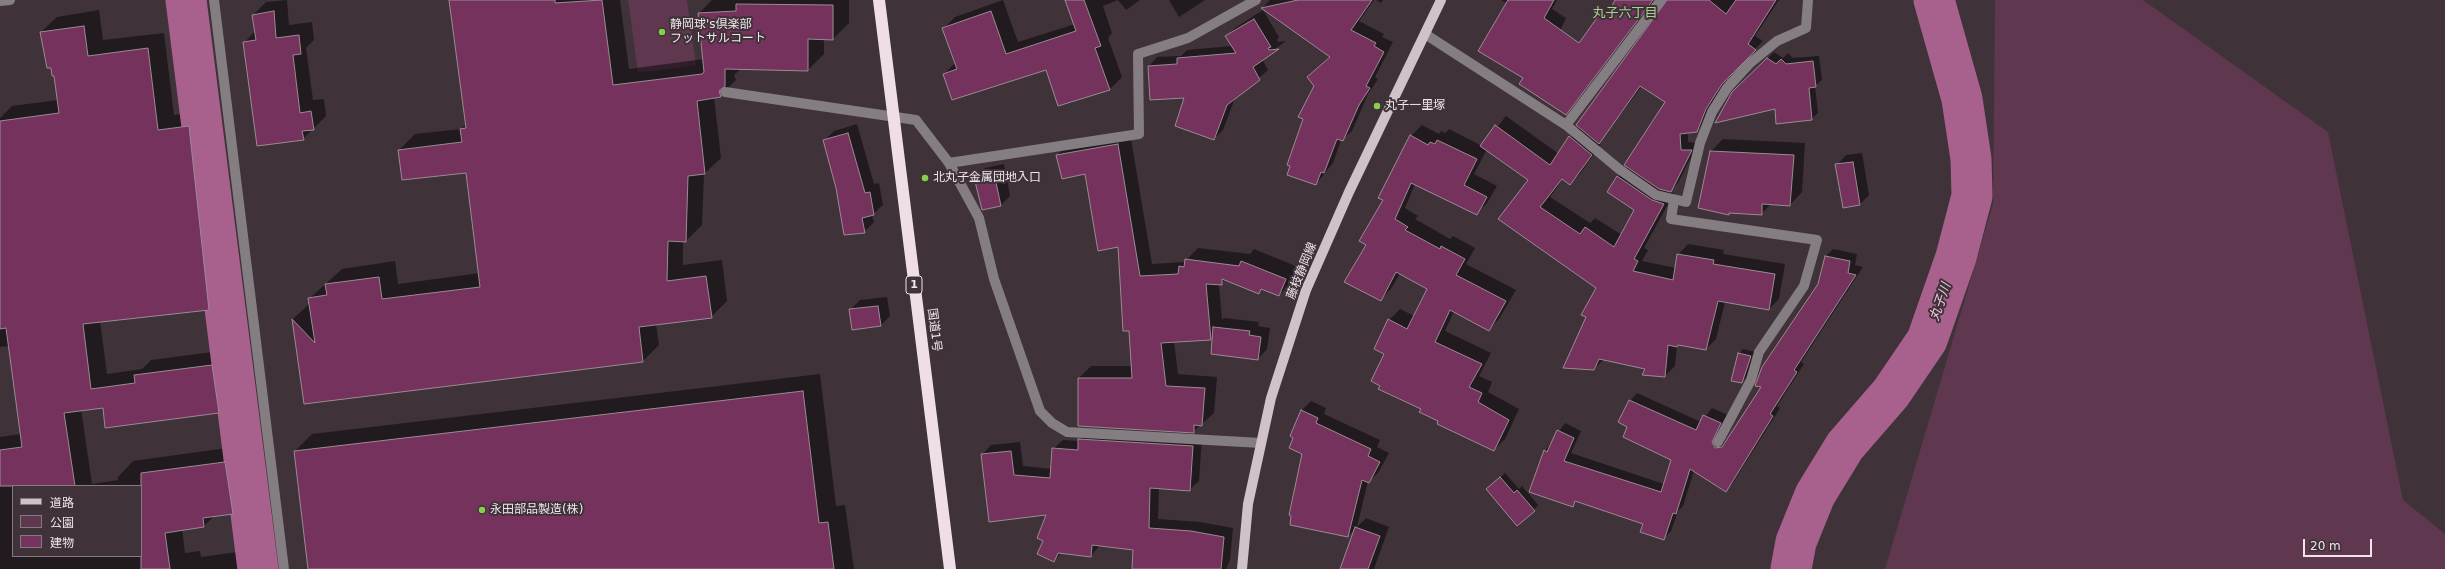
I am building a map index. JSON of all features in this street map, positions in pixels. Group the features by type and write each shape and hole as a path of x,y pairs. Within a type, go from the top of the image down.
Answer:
{"highway":[{"name":"国道1号","path":"879,0 950,569"}],"main road":[{"name":"藤枝静岡線","path":"1242,569 1248,504 1270,398 1306,290 1349,192 1441,0"}],"street":[{"path":"0,1 10,0"},
{"path":"214,0 284,569"},
{"path":"949,163 1139,134 1138,54 1188,38 1256,0"},
{"path":"1566,125 1661,0"},
{"path":"1424,34 1566,125 1619,169 1656,195 1686,202 1705,131 1712,112 1727,88 1749,64 1777,41 1806,28 1808,0"},
{"path":"725,92 916,120 949,163 979,218 994,279 1040,411 1052,423 1067,432 1261,444"},
{"path":"1674,200 1671,219 1817,240 1804,286 1759,352 1751,380 1718,442"}],"green space":[{"name":"静岡球's倶楽部 フットサルコート","path":"628,0 687,0 696,65 638,73"},
{"path":"1995,0 2143,0 2328,132 2403,500 2445,534 2445,569 1885,569 1993,204"}],"building":[{"path":"449,0 555,0 555,3 602,0 613,85 702,74 704,72 698,13 736,11 736,4 833,5 833,40 808,39 808,71 725,69 725,86 719,91 721,97 697,101 705,174 688,176 686,242 668,241 667,281 706,276 712,318 639,327 643,362 304,404 292,319 315,343 308,298 327,295 325,284 379,277 382,299 480,287 466,173 402,180 398,150 462,142 460,129 466,128"},
{"path":"1065,0 1084,0 1101,46 1095,48 1110,90 1058,106 1046,70 952,100 943,74 957,69 942,28 991,11 1006,54 1076,31"},
{"path":"1298,0 1372,0 1351,30 1376,43 1374,46 1384,52 1366,86 1370,88 1359,105 1343,141 1337,139 1324,173 1321,172 1316,185 1287,175 1290,166 1287,165 1303,119 1298,117 1314,86 1307,77 1330,57 1261,8"},
{"path":"1508,0 1554,0 1544,18 1579,43 1599,15 1605,19 1615,0 1653,0 1566,115 1519,84 1523,78 1478,51"},
{"path":"1667,0 1709,0 1726,14 1736,0 1776,0 1748,44 1756,50 1722,84 1706,109 1697,132 1680,134 1681,150 1692,150 1671,192 1659,189 1624,165 1665,102 1640,86 1599,144 1576,125"},
{"path":"274,11 276,38 299,35 301,54 293,55 300,113 311,111 314,130 302,131 304,140 257,146 243,42 256,40 252,15"},
{"path":"1254,19 1271,47 1268,48 1269,50 1279,49 1253,67 1260,80 1227,105 1214,140 1175,126 1184,98 1150,100 1148,66 1177,64 1177,58 1236,53 1225,36"},
{"path":"84,26 88,56 148,48 158,130 189,126 209,310 83,324 91,389 135,383 134,375 212,365 219,413 105,428 103,408 64,413 75,485 0,486 0,450 22,447 6,328 0,329 0,121 59,113 54,76 52,76 51,68 47,68 40,32"},
{"path":"1767,58 1776,64 1781,59 1786,64 1813,61 1816,87 1809,88 1812,120 1776,124 1775,109 1715,123 1732,92"},
{"path":"1495,125 1550,165 1569,136 1592,155 1570,185 1562,179 1540,207 1580,234 1585,227 1614,247 1634,210 1607,192 1617,176 1652,200 1664,204 1634,259 1638,261 1633,271 1673,280 1677,254 1714,260 1713,264 1775,274 1769,310 1718,301 1706,350 1678,345 1677,347 1668,345 1665,377 1642,375 1645,369 1599,359 1594,370 1563,368 1586,317 1581,315 1596,288 1498,219 1528,180 1480,146"},
{"path":"848,133 865,193 870,192 874,215 862,218 865,233 844,235 836,188 823,140"},
{"path":"1410,135 1428,145 1430,142 1435,144 1437,140 1477,159 1464,185 1487,197 1477,215 1411,183 1395,219 1408,227 1405,230 1440,249 1441,246 1465,259 1456,275 1506,301 1489,331 1450,310 1435,342 1482,364 1469,387 1482,393 1478,402 1509,420 1494,451 1437,424 1438,421 1419,412 1421,409 1378,389 1380,386 1371,381 1384,354 1374,349 1388,319 1407,329 1427,289 1396,272 1381,301 1344,282 1366,245 1359,241 1383,200 1378,198"},
{"path":"1118,144 1140,276 1178,274 1179,266 1184,267 1185,259 1239,266 1241,261 1286,279 1279,296 1261,289 1259,294 1222,279 1222,285 1206,284 1211,340 1161,343 1166,386 1205,388 1202,426 1194,425 1194,433 1078,426 1078,378 1132,378 1129,331 1123,331 1118,247 1098,251 1085,174 1062,179 1056,155"},
{"path":"1710,151 1794,155 1790,206 1762,204 1762,215 1729,213 1729,215 1698,208"},
{"path":"1853,162 1860,205 1843,208 1835,164"},
{"path":"994,173 1001,206 982,210 974,177"},
{"path":"1825,256 1850,261 1848,273 1856,275 1794,370 1797,372 1770,414 1773,416 1726,492 1690,469 1676,514 1673,513 1664,540 1640,532 1643,524 1575,501 1573,507 1529,492 1544,450 1547,452 1557,430 1574,438 1564,461 1661,492 1671,460 1623,437 1627,427 1618,422 1629,400 1696,430 1703,415 1721,423 1712,442 1715,448 1722,447 1761,387 1755,386 1762,367 1818,284"},
{"path":"878,306 881,326 852,330 849,309"},
{"path":"1213,327 1250,331 1249,335 1261,337 1258,360 1211,354"},
{"path":"1738,353 1751,356 1742,383 1731,381"},
{"name":"永田部品製造(株)","path":"803,391 819,523 828,522 834,569 308,569 294,451"},
{"path":"1301,410 1318,418 1316,423 1371,449 1368,456 1380,462 1369,483 1362,480 1348,537 1290,525 1291,516 1289,515 1302,454 1289,448 1293,438 1290,436"},
{"path":"1078,439 1193,446 1190,491 1150,488 1149,528 1191,531 1224,537 1221,569 1132,569 1133,550 1092,545 1091,557 1058,553 1054,562 1037,554 1043,541 1037,538 1046,515 989,522 981,454 1011,451 1014,475 1050,478 1052,448 1078,450"},
{"path":"225,462 233,514 203,518 204,527 165,533 170,569 141,569 141,473"},
{"path":"1500,477 1514,493 1517,490 1535,511 1517,526 1486,489"},
{"path":"1355,527 1380,536 1368,569 1340,569"}],"waterway":[{"path":"186,0 258,569"},
{"name":"丸子川","path":"1791,569 1796,542 1815,495 1845,446 1891,393 1927,340 1956,257 1972,196 1971,159 1962,99 1934,0"}],"place":[{"name":"静岡球's倶楽部 フットサルコート","path":"662,32"},
{"name":"丸子一里塚","path":"1377,106"},
{"name":"北丸子金属団地入口","path":"925,178"},
{"name":"永田部品製造(株)","path":"482,510"}],"district":[{"name":"丸子六丁目","path":"1625,14"}]}
